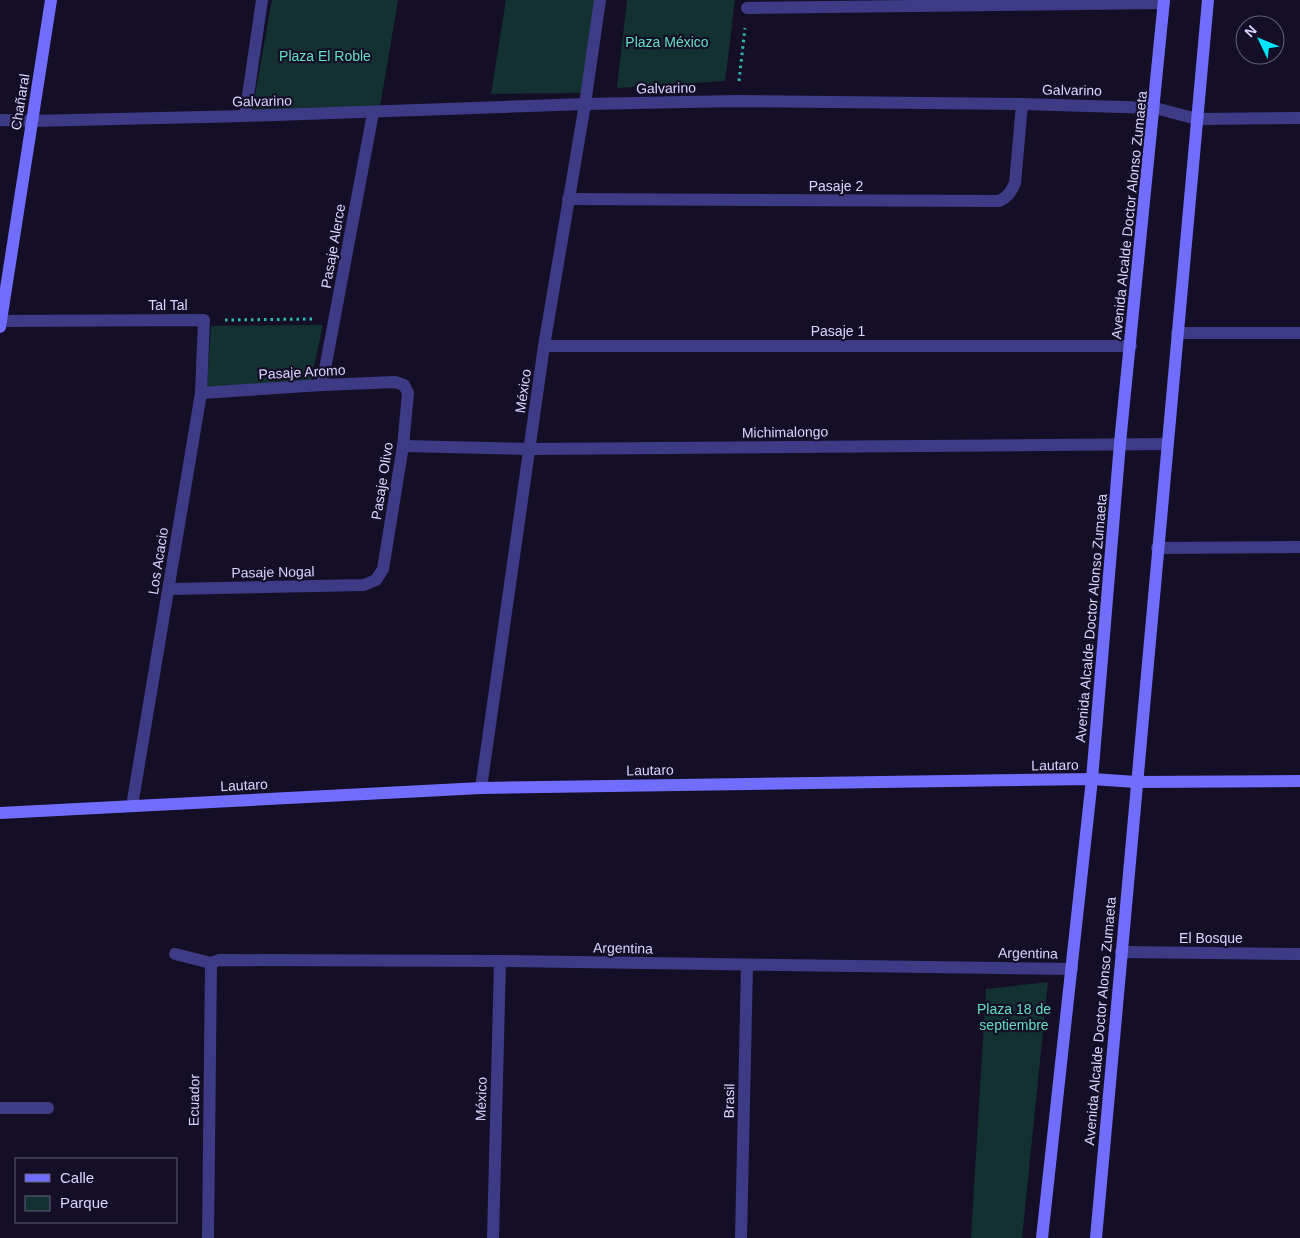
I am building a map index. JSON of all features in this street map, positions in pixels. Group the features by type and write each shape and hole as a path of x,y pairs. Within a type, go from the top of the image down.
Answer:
{"street":[{"name":"Chañaral","path":"0,323 51,0"},
{"path":"244,116 262,0"},
{"name":"México","path":"481,788 544,346 585,104 600,0"},
{"name":"Avenida Alcalde Doctor Alonso Zumaeta","path":"1096,1238 1208,0"},
{"path":"747,8 1164,2"},
{"name":"Avenida Alcalde Doctor Alonso Zumaeta","path":"1042,1238 1092,779 1120,444 1155,108 1164,2"},
{"name":"Galvarino","path":"0,120 32,121 373,113 585,104 736,102 1022,104 1155,108 1197,119 1300,118"},
{"name":"Pasaje 2","path":"568,199 999,202 1012,191 1015,182 1022,104"},
{"name":"Pasaje Alerce","path":"322,385 373,113"},
{"name":"Tal Tal","path":"0,323 204,320"},
{"name":"Los Acacio","path":"132,806 202,393 204,320"},
{"path":"1177,333 1300,333"},
{"name":"Pasaje 1","path":"544,346 1131,346"},
{"name":"Pasaje Aromo","path":"202,393 396,382 404,385"},
{"name":"Pasaje Olivo","path":"376,580 384,570 402,446 408,393 404,385"},
{"name":"Michimalongo","path":"402,446 530,449 1168,444"},
{"path":"1157,548 1300,547"},
{"name":"Pasaje Nogal","path":"169,589 364,585 376,580"},
{"name":"Lautaro","path":"0,813 481,788 1092,779 1136,782 1300,781"},
{"name":"El Bosque","path":"1121,952 1300,954"},
{"name":"Argentina","path":"175,954 211,963 219,960 500,961 1072,969"},
{"name":"México","path":"493,1238 500,961"},
{"name":"Ecuador","path":"208,1238 211,963"},
{"name":"Brasil","path":"741,1238 747,965"},
{"path":"0,1108 48,1108"}],"path":[{"path":"736,102 747,8"},
{"name":"Tal Tal","path":"204,320 335,319"}],"green space":[{"name":"Plaza El Roble","path":"272,0 398,0 379,113 252,112"},
{"path":"506,0 604,0 592,93 491,94"},
{"name":"Plaza México","path":"627,0 735,0 725,81 617,88"},
{"path":"323,325 311,380 207,387 211,326"},
{"name":"Plaza 18 de septiembre","path":"1048,982 1022,1238 971,1238 986,989"}]}
